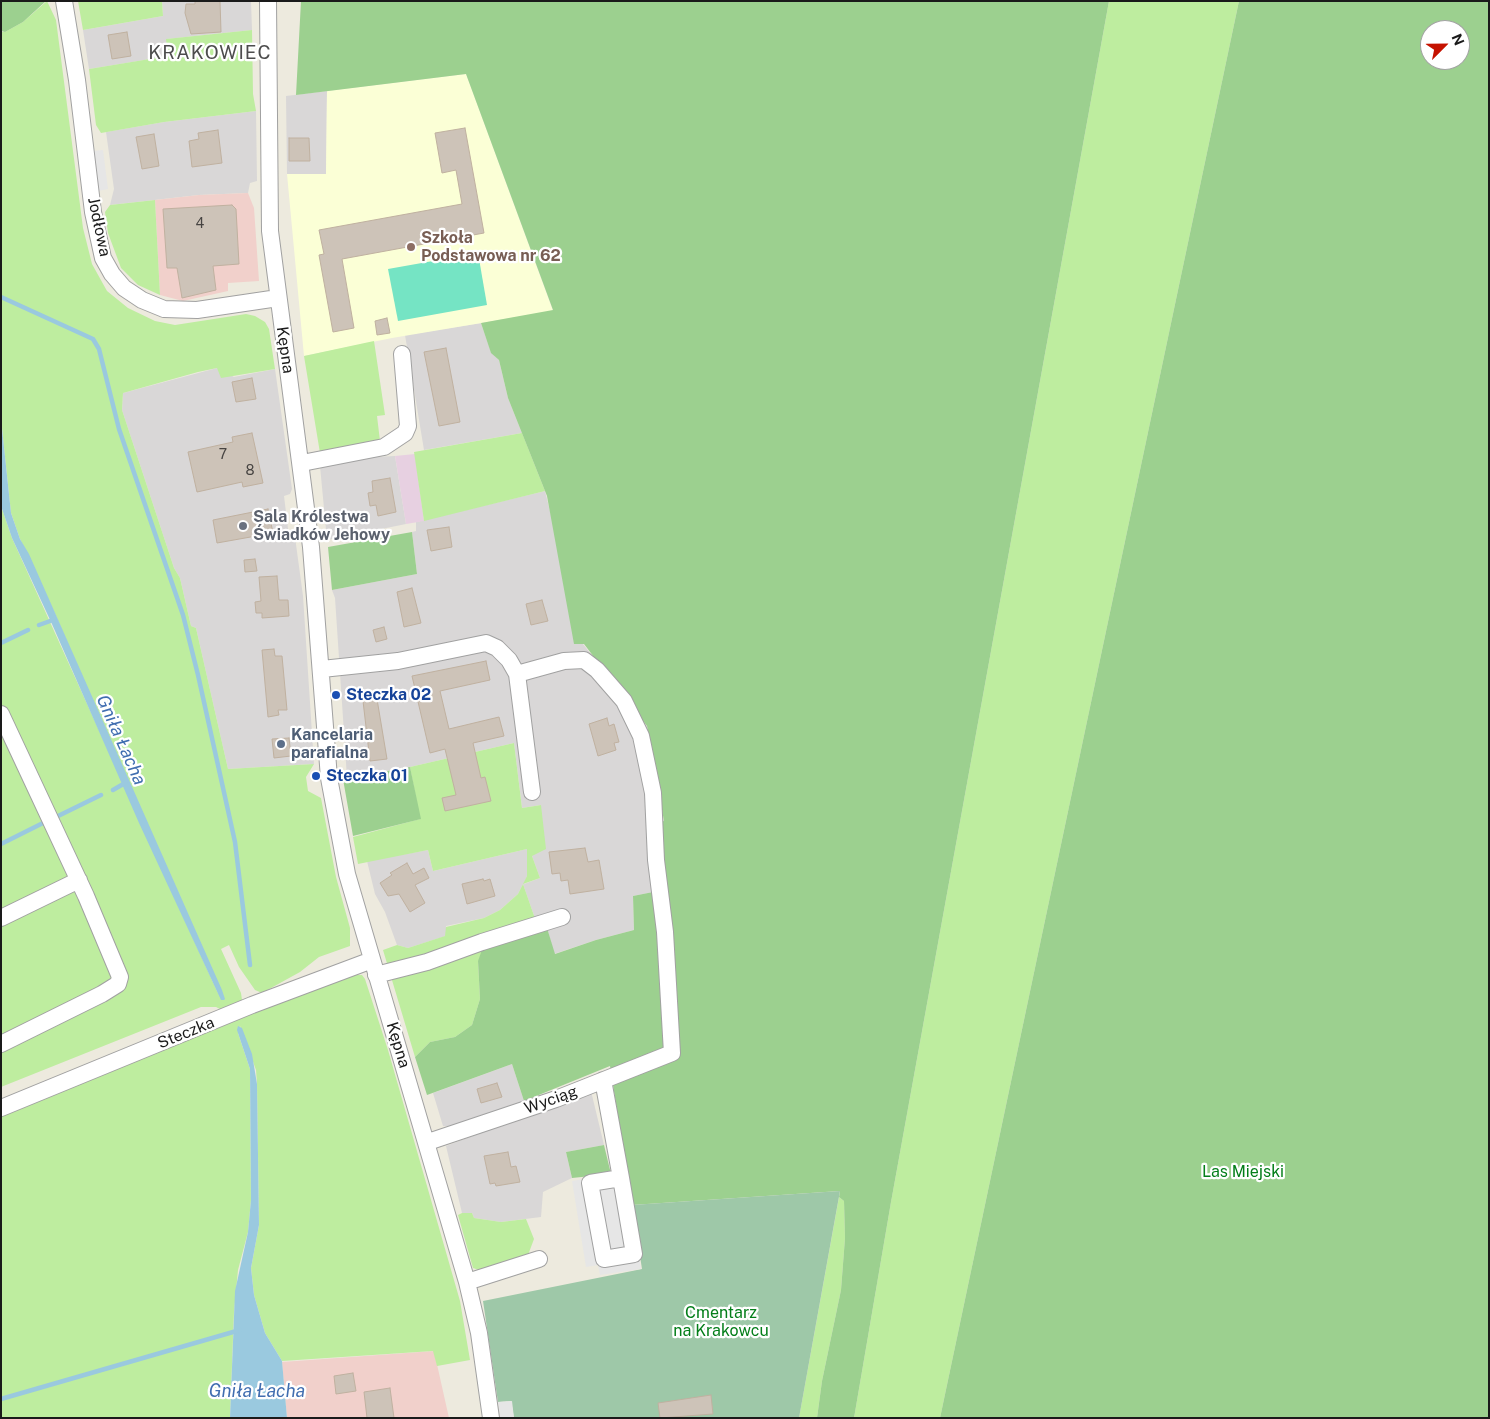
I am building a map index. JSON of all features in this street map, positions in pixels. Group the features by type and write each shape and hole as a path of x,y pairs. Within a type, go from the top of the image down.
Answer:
{"street":[{"name":"Jodłowa","path":"64,1 77,80 94,220 103,258 112,274 124,288 142,300 164,309 197,310 278,298"},
{"name":"Kępna","path":"268,1 268,183 270,231 302,463 322,669 329,778 347,874 468,1282 479,1333 491,1418"},
{"path":"302,463 384,447 405,433 408,426 402,354"},
{"path":"322,669 398,661 486,643 497,648 510,660 517,674 532,792"},
{"name":"Wyciąg","path":"428,1142 556,1099 672,1053 666,932 656,860 653,793 641,736 624,701 597,670 584,660 564,661 517,674"},
{"path":"1,714 79,880 118,967 120,977 118,984 102,994 1,1044"},
{"path":"1,918 79,880"},
{"name":"Steczka","path":"1,1108 261,1001 374,967 427,962 482,942 562,917"},
{"path":"603,1080 621,1178 634,1254 604,1259 590,1183 621,1178"},
{"path":"468,1282 539,1259"}],"shaded area":[{"path":"162,1 251,1 252,30 167,39 169,56 89,69 83,30 163,16"},
{"name":"Szkoła Podstawowa nr 62","path":"466,74 553,311 392,338 304,356 287,174 326,174 327,91"},
{"path":"327,91 326,174 287,174 286,96"},
{"path":"256,111 257,181 250,183 248,193 199,195 110,205 114,189 106,132 164,122"},
{"path":"103,150 108,189 98,191 93,151"},
{"path":"248,193 254,208 259,281 228,283 228,291 183,301 160,295 155,200 199,195"},
{"path":"481,323 491,352 499,360 508,398 522,433 424,450 405,335"},
{"path":"217,368 234,377 275,369 292,489 290,494 284,496 289,537 295,537 303,596 314,764 228,769 196,628 191,626 180,578 174,568 122,410 123,393"},
{"path":"415,454 424,521 406,524 395,456"},
{"path":"395,456 406,524 327,540 320,466 373,457"},
{"path":"545,491 583,644 647,726 664,822 653,892 633,896 634,930 554,954 547,928 539,930 523,884 518,894 500,910 484,918 446,926 446,936 408,948 397,945 385,912 375,894 367,861 428,850 433,871 527,849 527,876 524,884 540,878 532,856 541,805 522,808 514,743 410,767 347,778 335,598 332,590 417,574 412,532 416,531 416,522"},
{"path":"512,1064 524,1101 453,1127 443,1126 433,1093"},
{"path":"591,1091 604,1145 566,1152 572,1178 543,1192 541,1217 501,1222 474,1218 472,1213 462,1213 446,1146"},
{"path":"625,1172 641,1269 600,1275 598,1265 586,1267 572,1181"},
{"path":"434,1351 449,1418 287,1418 282,1362"},
{"path":"512,1401 514,1418 500,1418 498,1402"}],"green space":[{"path":"1,1 46,1 23,22 5,32 1,31"},
{"path":"47,1 56,20 83,228 92,264 107,291 128,308 155,321 175,325 246,314 255,316 265,322 269,329 275,369 221,378 217,368 198,372 123,393 122,410 174,568 180,578 191,626 196,628 228,769 314,764 306,777 308,791 321,798 336,877 350,928 350,946 319,957 300,972 262,993 255,990 239,967 229,945 221,949 241,993 242,1000 239,1004 222,1010 216,1007 201,1007 1,1087 1,506 12,538 221,1000 56,616 20,539 11,513 1,419 1,32 5,32 23,22"},
{"path":"78,1 162,1 163,16 83,30"},
{"path":"301,1 1109,1 891,1202 854,1418 817,1418 822,1381 841,1290 845,1238 844,1201 839,1197 840,1191 632,1205 610,1066 524,1101 512,1064 427,1095 415,1057 430,1042 455,1037 472,1025 480,999 478,961 483,947 547,928 555,954 634,930 633,896 653,892 648,825 664,821 647,726 584,644 574,644 547,496 508,398 499,360 491,353 481,323 553,310 466,74 296,95"},
{"path":"1109,1 1239,1 940,1418 854,1418 891,1202"},
{"name":"Las Miejski","path":"1239,1 1489,1 1489,1418 940,1418"},
{"path":"252,30 253,94 256,111 164,122 101,133 96,125 89,69 168,56 166,39"},
{"path":"155,200 160,295 138,285 121,268 108,233 105,212 110,205"},
{"path":"478,253 487,305 398,321 388,269"},
{"path":"374,341 385,415 377,416 380,441 320,453 304,356"},
{"path":"522,433 545,491 424,521 414,452"},
{"path":"412,532 417,574 332,590 328,547"},
{"path":"514,743 522,808 541,805 546,849 532,856 540,878 523,884 527,876 527,849 433,871 428,850 358,864 353,837 420,819 410,767"},
{"path":"410,767 421,819 353,836 343,779"},
{"path":"523,884 539,930 478,961 480,999 472,1025 455,1037 430,1042 415,1057 383,950 397,945 408,948 445,936 446,927 484,918 500,910 518,894"},
{"path":"351,975 362,975 365,979 388,1050 460,1301 470,1360 437,1366 433,1351 282,1361 265,1333 254,1295 251,1268 259,1225 257,1084 256,1070 240,1026 238,1033 250,1069 251,1200 248,1232 238,1270 234,1312 230,1418 1,1418 1,1113 238,1017"},
{"path":"604,1145 611,1174 572,1178 566,1152"},
{"name":"Cmentarz na Krakowcu","path":"840,1191 799,1418 514,1418 511,1401 498,1402 483,1301 642,1269 632,1205"},
{"path":"839,1197 844,1201 845,1238 841,1290 822,1381 817,1418 799,1418"},
{"path":"472,1213 474,1218 501,1222 526,1219 534,1239 528,1255 479,1270 473,1268 458,1215"}],"water":[{"name":"Gniła Łacha","path":"1,419 11,513 20,539 29,554 222,990 224,1000 221,1000 139,823 52,624 12,538 1,506"},
{"name":"Gniła Łacha","path":"238,1026 242,1028 252,1054 257,1084 259,1225 251,1268 254,1295 265,1333 282,1361 287,1418 230,1418 235,1291 248,1232 251,1200 250,1069 237,1030"}],"building":[{"path":"195,1 220,1 221,32 191,34 185,13 186,4 195,4"},
{"path":"127,32 131,56 112,59 108,35"},
{"path":"465,128 484,233 342,259 354,328 333,332 319,255 324,254 319,230 462,204 456,170 442,173 435,133"},
{"path":"218,130 222,163 192,167 189,141 199,139 198,133"},
{"path":"154,134 159,166 142,169 136,137"},
{"path":"289,138 309,138 310,161 289,161"},
{"path":"232,205 236,209 239,264 213,266 216,290 182,298 177,268 167,268 163,209"},
{"path":"387,318 390,333 377,335 375,321"},
{"path":"446,348 460,422 439,426 424,352"},
{"path":"252,378 256,399 236,402 232,382"},
{"path":"252,433 263,483 243,487 242,482 197,492 188,452 233,442 232,437"},
{"path":"390,478 396,512 378,516 376,505 370,506 368,493 373,492 372,481"},
{"name":"Sala Królestwa Świadków Jehowy","path":"268,509 273,533 217,543 213,520"},
{"path":"449,527 452,547 431,551 427,530"},
{"path":"255,559 257,571 245,572 244,560"},
{"path":"277,576 279,600 288,600 289,616 262,618 262,613 256,613 255,602 261,601 259,577"},
{"path":"412,588 421,623 404,627 397,592"},
{"path":"542,600 548,621 531,625 526,604"},
{"path":"384,627 387,639 376,642 373,630"},
{"path":"274,649 275,656 282,656 287,710 278,710 279,715 268,717 262,650"},
{"path":"486,661 490,680 440,691 449,729 499,717 504,736 473,743 481,778 485,777 491,801 445,811 442,798 456,795 445,749 430,753 412,676"},
{"path":"377,699 387,759 370,761 363,701"},
{"path":"607,718 609,726 614,724 619,742 614,743 616,750 598,756 589,724"},
{"name":"Kancelaria parafialna","path":"289,738 291,756 274,758 272,739"},
{"path":"585,848 588,862 599,860 604,889 570,894 568,880 561,881 560,873 552,874 549,852"},
{"path":"407,863 413,874 424,868 429,878 415,885 425,903 410,912 399,894 388,896 380,883 392,875 390,873"},
{"path":"483,879 484,881 490,879 495,896 467,904 462,884"},
{"path":"497,1083 502,1097 481,1103 477,1089"},
{"path":"508,1152 511,1167 516,1166 520,1182 496,1186 495,1183 490,1184 484,1156"},
{"path":"353,1373 356,1391 336,1394 334,1376"},
{"path":"390,1388 394,1418 367,1418 364,1392"},
{"path":"711,1395 713,1414 660,1418 658,1403"}],"waterway":[{"path":"1,297 93,339 99,349 119,429 183,615 198,675 235,842 250,965"},
{"path":"39,625 53,620"},
{"path":"1,643 28,630"},
{"path":"113,790 125,783"},
{"path":"56,817 101,795"},
{"path":"1,844 43,823"},
{"path":"1,1399 240,1330"}],"place":[{"name":"Szkoła Podstawowa nr 62","path":"411,247"},
{"name":"Sala Królestwa Świadków Jehowy","path":"243,526"},
{"name":"Steczka 02","path":"336,695"},
{"name":"Kancelaria parafialna","path":"281,744"},
{"name":"Steczka 01","path":"316,776"}],"district":[{"name":"KRAKOWIEC","path":"210,53"}]}
